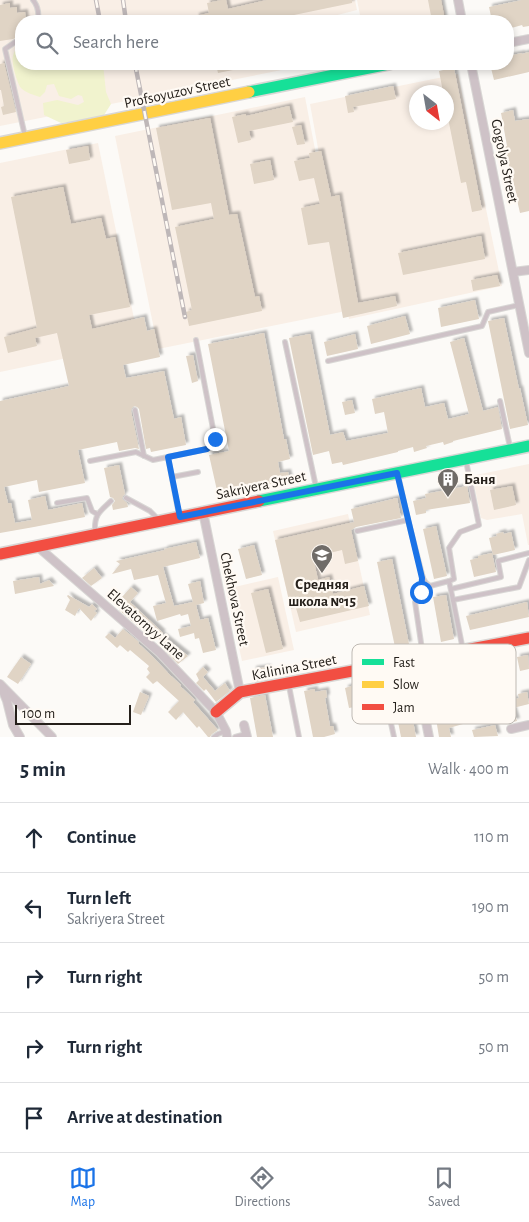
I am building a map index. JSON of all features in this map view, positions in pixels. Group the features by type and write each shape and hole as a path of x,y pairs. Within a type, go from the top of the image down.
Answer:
{"street":[{"path":"458,0 461,15"},
{"path":"514,42 529,39"},
{"name":"Profsoyuzov Street","path":"0,143 359,70"},
{"name":"Gogolya Street","path":"472,70 529,353"},
{"path":"513,272 529,270"},
{"name":"Sakriyera Street","path":"0,554 529,446"},
{"name":"Chekhova Street","path":"203,512 240,692"},
{"name":"Elevatornyy Lane","path":"37,546 160,653 216,712 227,734"},
{"name":"Kalinina Street","path":"497,644 529,638"},
{"name":"Kalinina Street","path":"240,692 352,671"},
{"path":"0,684 7,701 13,725 20,737"},
{"path":"0,684 52,737"},
{"path":"216,712 240,692"},
{"path":"426,724 429,737"},
{"path":"511,729 529,724"},
{"path":"244,725 246,736"}],"lane":[{"path":"33,0 36,3 38,15"},
{"path":"15,42 6,49 25,138"},
{"path":"328,361 482,326 488,312 519,306"},
{"path":"90,461 136,452 153,460 207,449 213,444 215,439 196,340"},
{"path":"285,342 316,489"},
{"path":"500,401 511,449"},
{"path":"135,410 144,456"},
{"path":"168,457 180,517"},
{"path":"422,578 430,586 454,580 448,548 460,532 479,525 466,459"},
{"path":"172,477 198,472"},
{"path":"397,473 422,578 421,592 415,602 422,644"},
{"path":"57,503 87,498 92,511 97,514"},
{"path":"126,498 149,511 160,521"},
{"path":"95,534 94,522 97,514 111,501"},
{"path":"357,531 408,520"},
{"path":"451,589 501,577 498,561 529,553"},
{"path":"453,600 519,587 529,560"},
{"path":"449,581 462,644"},
{"path":"289,684 299,737"},
{"path":"391,724 394,737"},
{"path":"214,737 218,734 227,734"},
{"path":"235,737 246,736"}],"shaded area":[{"path":"0,0 355,0 357,10 337,15 15,15 15,70 282,70 0,126"},
{"path":"357,0 442,0 446,15 360,15"},
{"path":"458,74 502,286 349,319 310,104"},
{"path":"305,97 346,311 158,349 115,136"},
{"path":"98,143 139,343 0,372 0,163"},
{"path":"529,464 528,545 522,514 487,520 481,518 473,479 476,475"},
{"name":"Средняя школа №15","path":"348,514 370,615 296,632 273,531"},
{"path":"278,577 294,650 242,661 226,589"}],"green space":[{"path":"15,51 15,70 104,70 106,92 111,104 104,115 94,120 61,123 44,115 43,103 57,100 78,105 84,102 82,96 78,95 71,99 59,96 54,84 47,85 45,92 40,97 28,93 21,88 18,82 13,63"}],"building":[{"path":"226,0 228,9 267,0 352,0 352,3 294,15 200,15 209,13 207,3"},
{"path":"428,0 441,0 444,15 431,15"},
{"path":"529,0 529,26 523,27 522,25 514,27 514,15 491,15 489,7"},
{"path":"10,3 10,8 17,7 17,13 25,12 25,15 15,15 15,38 13,39 0,41 0,5"},
{"path":"529,52 529,72 494,80 492,70 514,70 514,55"},
{"path":"4,63 16,112 3,115 1,107 4,106 0,90 0,64"},
{"path":"217,70 233,70 218,73"},
{"path":"454,70 482,210 472,212 466,182 461,183 450,130 454,130 454,85 442,85 439,71"},
{"path":"393,86 396,99 353,107 354,112 348,113 345,96"},
{"path":"289,106 293,122 249,131 251,140 238,143 232,117 246,114 246,116"},
{"path":"513,110 515,121 529,119 529,211 520,213 505,147 507,146 501,113"},
{"path":"210,118 229,215 237,214 255,297 259,296 262,311 189,326 186,312 192,310 175,227 214,219 211,203 172,210 156,128"},
{"path":"301,125 305,144 297,145 292,127"},
{"path":"88,146 90,160 69,164 66,150"},
{"path":"321,151 331,197 339,195 358,303 395,296 397,306 343,318 329,242 308,245 301,208 320,204 314,178 299,181 294,161 310,158 309,153"},
{"path":"270,160 274,180 254,184 250,164"},
{"path":"63,187 71,224 101,218 106,239 115,237 130,307 89,315 92,329 144,317 147,331 154,329 160,357 123,365 126,378 164,371 174,419 181,417 186,445 151,452 150,448 146,449 139,409 134,406 131,411 139,449 119,451 117,442 78,450 85,483 39,492 37,480 4,487 8,503 11,503 15,523 32,520 28,500 45,496 48,510 82,503 85,517 0,533 0,401 69,386 57,333 35,338 37,346 8,353 4,337 37,328 11,197"},
{"path":"481,236 485,259 403,275 398,253"},
{"path":"497,275 500,286 473,291 471,280"},
{"path":"475,300 479,319 441,327 438,308"},
{"path":"405,316 410,334 371,344 367,326"},
{"path":"504,318 528,425 510,429 488,321"},
{"path":"264,333 284,439 286,439 290,459 278,462 280,473 288,472 290,480 218,495 209,455 229,451 208,344"},
{"path":"310,334 330,435 343,432 346,441 388,433 384,412 375,414 372,399 421,388 425,407 444,403 448,419 469,414 450,342 464,338 483,411 498,407 502,429 444,445 443,442 426,446 427,448 414,452 413,447 343,465 342,462 332,464 329,451 313,455 289,338"},
{"path":"355,334 358,349 327,356 324,342"},
{"path":"193,355 198,381 192,383 186,356"},
{"path":"352,400 355,413 345,415 342,402"},
{"path":"119,465 125,494 122,499 127,503 128,507 113,510 112,505 115,501 110,497 104,468"},
{"name":"Баня","path":"467,486 470,503 426,510 426,513 416,515 413,501 426,498 425,494"},
{"path":"512,486 516,505 494,510 490,490"},
{"name":"Средняя школа №15","path":"397,498 401,518 356,527 351,530 358,561 345,564 342,550 313,557 318,580 329,577 333,594 364,586 369,606 300,622 296,608 291,609 275,540 354,522 351,509"},
{"path":"436,526 447,576 434,579 423,529"},
{"path":"503,532 504,534 511,532 515,550 493,555 489,538"},
{"path":"196,542 200,558 163,567 174,606 193,602 188,584 200,581 204,603 196,605 200,620 208,618 216,650 203,653 199,638 195,639 194,633 180,637 178,629 191,626 188,614 181,616 180,614 157,621 153,606 166,603 158,575 134,580 131,569 112,574 120,564 116,561"},
{"path":"254,545 262,575 246,579 238,549"},
{"path":"492,553 496,572 474,577 470,560"},
{"path":"392,559 409,644 394,644 377,562"},
{"path":"94,568 102,578 91,586 82,578"},
{"path":"39,577 40,584 49,580 54,586 15,594 13,581"},
{"path":"131,587 138,593 130,602 163,633 161,634 188,656 178,664 158,644 160,640 150,631 147,634 119,610 127,601 122,597"},
{"path":"268,589 283,649 266,653 251,593"},
{"path":"68,595 89,607 92,604 97,609 94,611 97,613 91,621 79,608 75,616 65,610 70,600"},
{"path":"446,595 454,639 441,642 433,597"},
{"path":"527,602 529,617 470,630 466,616"},
{"path":"123,629 139,642 195,700 193,702 218,730 210,737 199,726 197,728 183,712 176,720 168,712 179,701 157,681 153,684 146,677 150,673 147,669 149,666 130,650 128,652 120,645 117,648 105,637 109,633 115,638"},
{"path":"528,655 529,669 520,671 517,657"},
{"path":"21,657 31,664 18,684 7,677"},
{"path":"203,667 208,672 203,677 215,691 225,683 230,691 216,702 206,689 204,691 196,683 199,680 196,674"},
{"path":"268,667 270,679 255,682 253,669"},
{"path":"352,686 352,707 349,708 345,688"},
{"path":"315,689 315,692 326,690 327,697 325,698 330,726 333,726 335,734 313,737 304,691"},
{"path":"140,692 149,696 141,715 133,712"},
{"path":"527,692 529,704 516,707 516,699 519,698 518,694"},
{"path":"265,695 273,737 257,737 250,698"},
{"path":"398,724 414,724 416,737 401,737"},
{"path":"437,724 463,724 449,728 451,737 439,737"},
{"path":"495,725 498,736 474,737 472,730"}],"railway":[{"path":"96,0 99,15"},
{"path":"123,0 125,15"},
{"path":"136,70 185,317"}],"traffic: fast":[{"path":"249,92 359,70"},
{"path":"259,501 529,446"}],"traffic: slow":[{"path":"0,143 249,92"}],"traffic: jam":[{"path":"0,554 259,501"},
{"path":"497,644 529,638"},
{"path":"216,712 240,692 352,671"}],"place":[{"name":"Баня","path":"448,498"},
{"name":"Средняя школа №15","path":"322,574"}],"route":[{"path":"215,439 213,444 207,449 168,457 180,517 397,473 422,578 421,592"}]}
